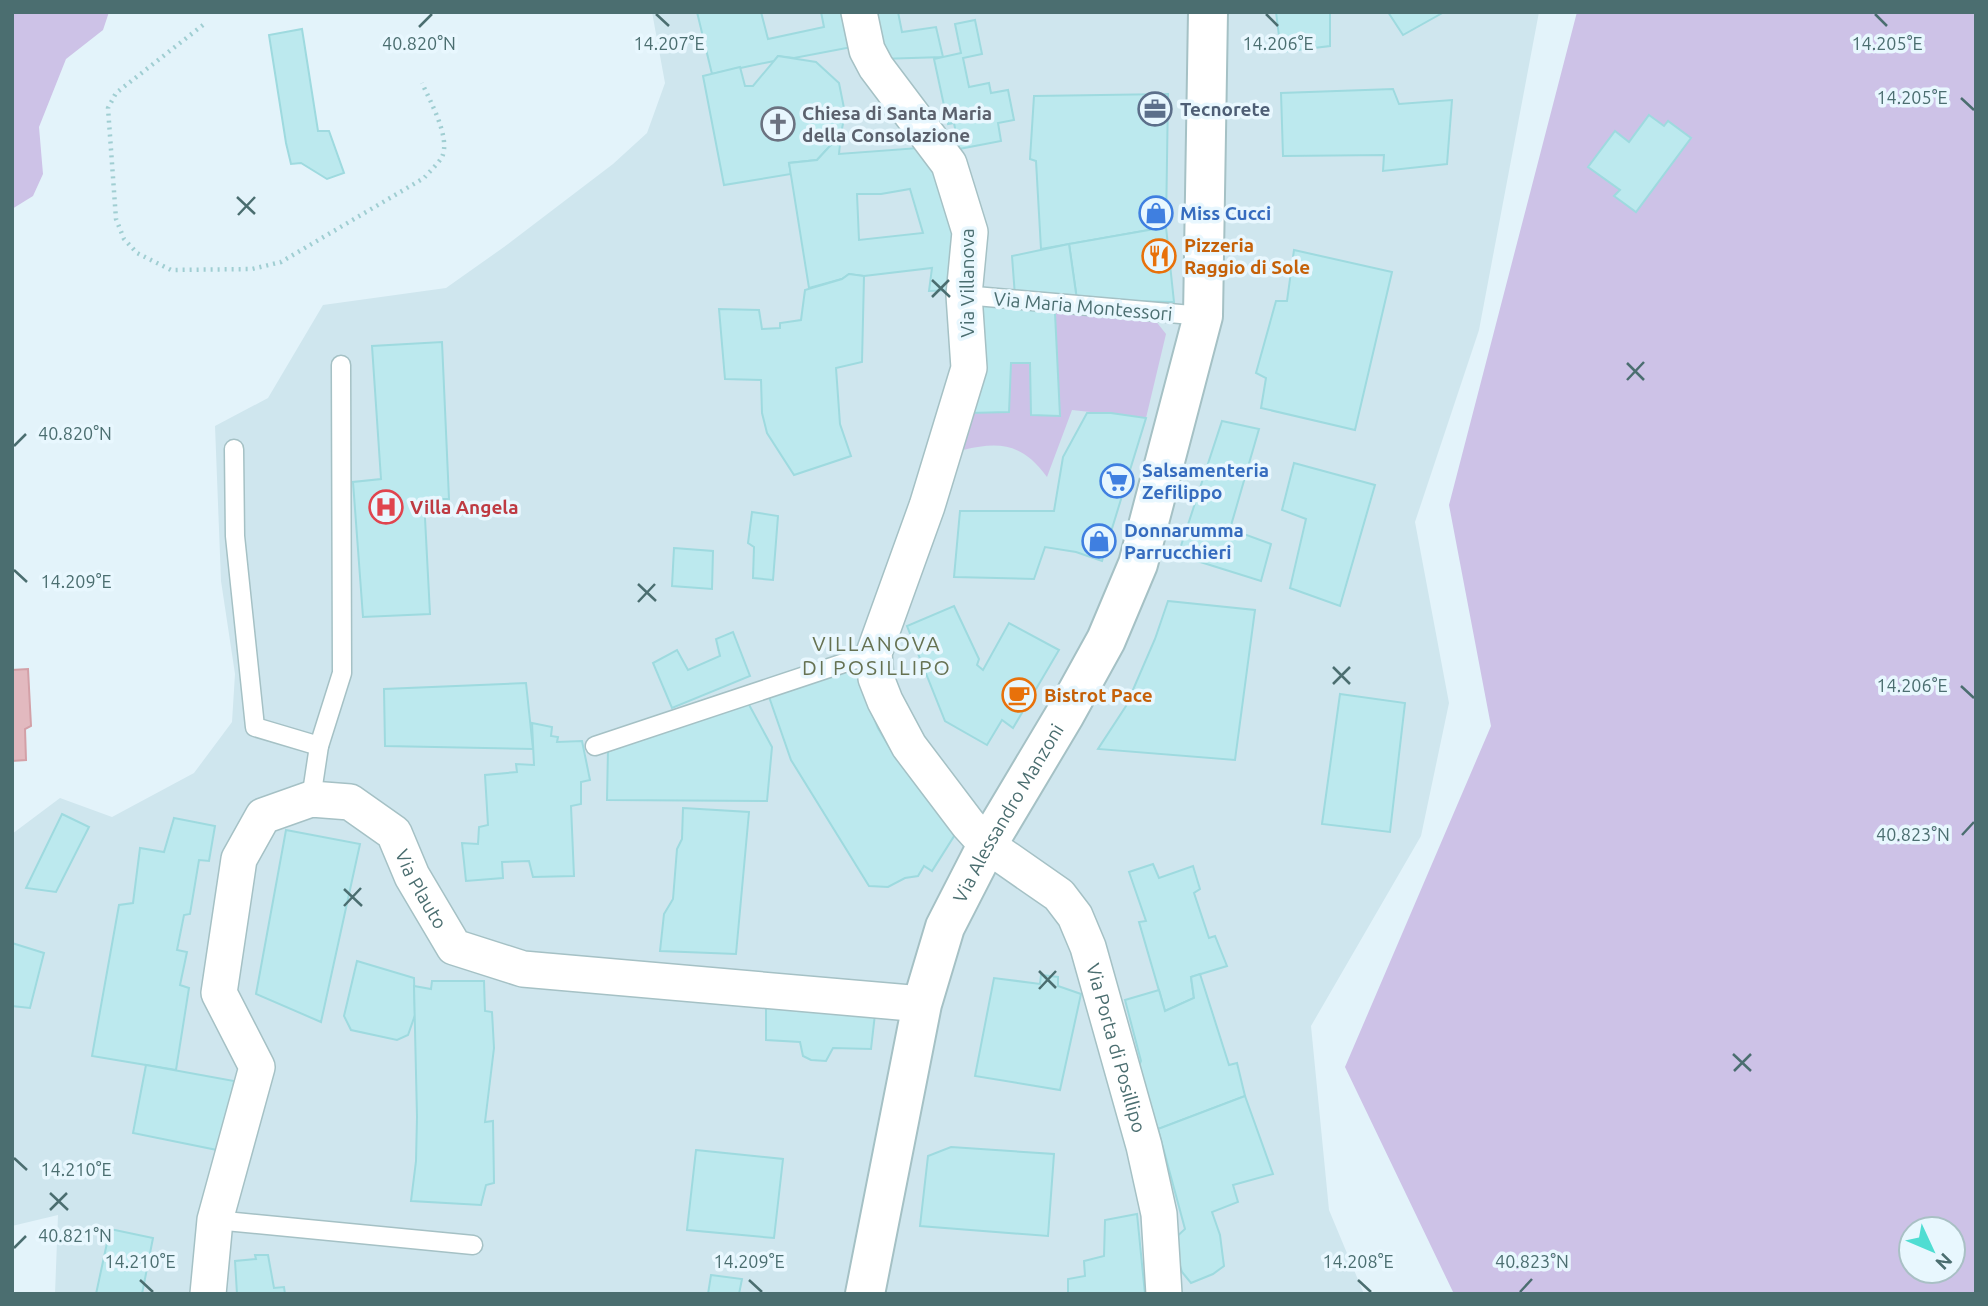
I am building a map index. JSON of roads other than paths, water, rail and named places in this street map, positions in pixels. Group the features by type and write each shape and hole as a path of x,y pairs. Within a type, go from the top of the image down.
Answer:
{"street":[{"name":"Via Villanova","path":"859,12 867,50 876,67 950,164 970,232 964,295 969,368 927,506 874,653 876,678 909,746 987,845"},
{"name":"Via Alessandro Manzoni","path":"865,1294 922,1004 945,926 987,845 1107,640 1138,564 1203,316 1208,12"},
{"name":"Via Plauto","path":"208,1294 215,1220 257,1067 219,993 239,859 263,816 312,799 351,802 394,833 412,876 454,947 523,969 922,1004"},
{"name":"Via Porta di Posillipo","path":"987,845 1059,895 1075,915 1088,947 1144,1146 1159,1214 1164,1294"}],"lane":[{"name":"Via Maria Montessori","path":"964,295 1203,316"},
{"path":"312,799 319,746 342,673 341,365"},
{"path":"234,449 235,537 255,727 319,746"},
{"path":"595,746 874,653"},
{"path":"215,1220 474,1245"}],"place":[{"name":"Tecnorete","path":"1155,109"},
{"name":"Chiesa di Santa Maria della Consolazione","path":"778,124"},
{"name":"Miss Cucci","path":"1156,213"},
{"name":"Pizzeria Raggio di Sole","path":"1159,256"},
{"name":"Salsamenteria Zefilippo","path":"1117,481"},
{"name":"Villa Angela","path":"386,507"},
{"name":"Donnarumma Parrucchieri","path":"1099,541"},
{"name":"Bistrot Pace","path":"1019,695"}],"district":[{"name":"VILLANOVA DI POSILLIPO","path":"877,656"}]}
